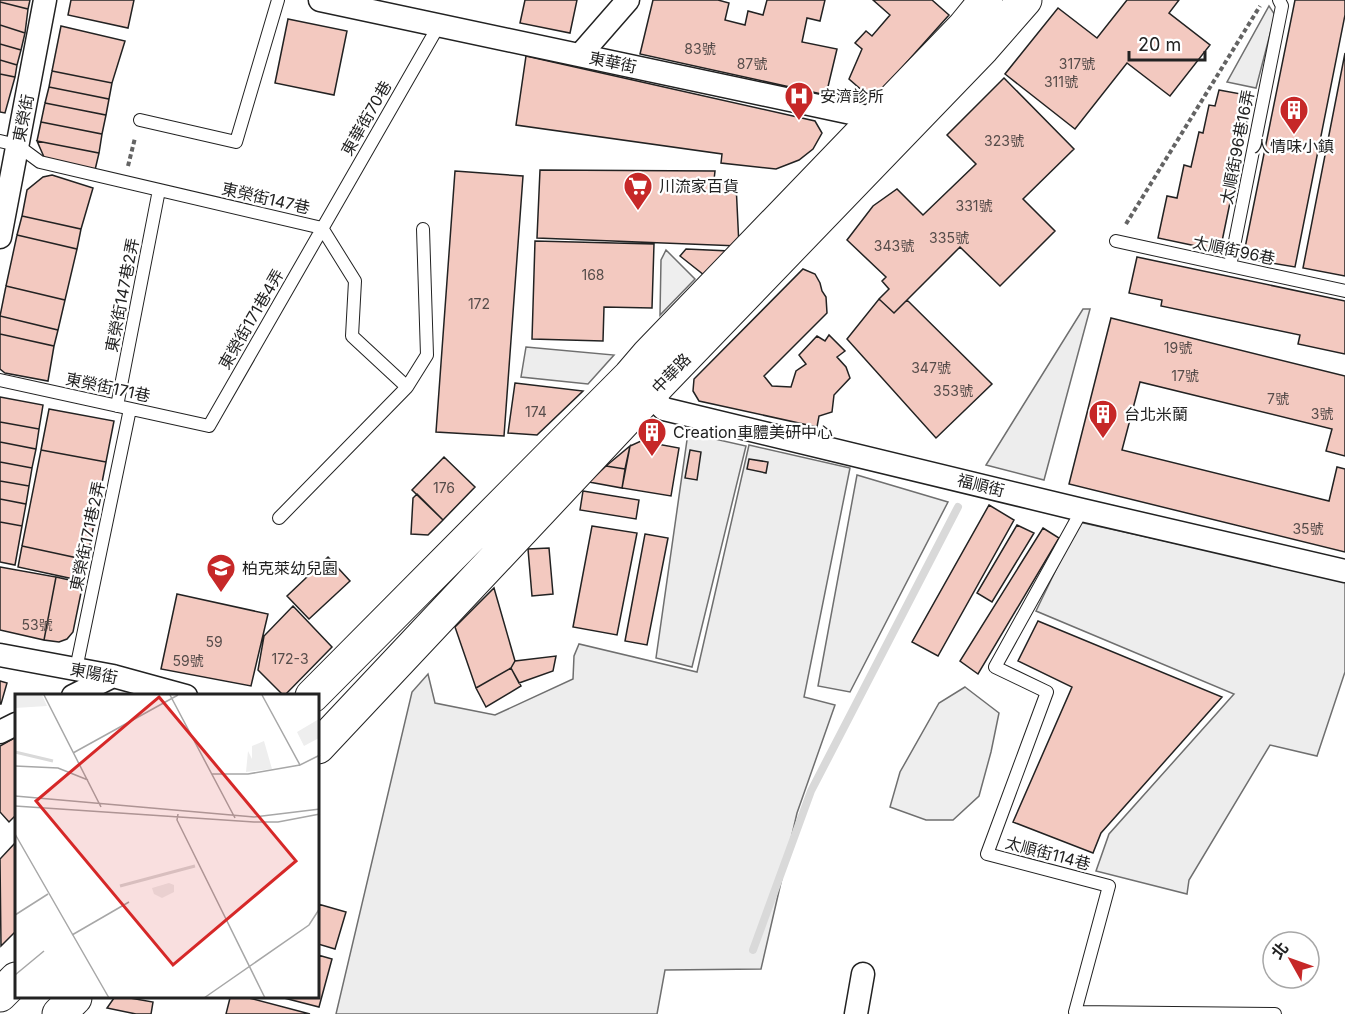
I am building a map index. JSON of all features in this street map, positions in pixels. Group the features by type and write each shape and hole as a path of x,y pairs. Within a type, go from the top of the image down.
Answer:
{"street":[{"name":"東榮街","path":"0,237 9,143 45,0"},
{"name":"東華街","path":"320,0 580,55 890,125"},
{"path":"580,55 628,0"},
{"name":"中華路","path":"320,741 640,386 890,125 986,0"},
{"name":"中華路","path":"890,125 983,48 1024,0"},
{"name":"中華路","path":"314,694 640,386"},
{"name":"福順街","path":"640,386 664,409 1345,571"},
{"name":"東陽街","path":"0,655 113,676 179,694"},
{"path":"77,694 113,676"},
{"path":"0,732 15,724"},
{"path":"856,1014 863,974"},
{"path":"0,995 15,981"},
{"path":"59,1014 74,999"}],"lane":[{"path":"140,120 236,142 278,0"},
{"name":"太順街96巷16弄","path":"1230,266 1282,6 1279,0"},
{"name":"東華街70巷","path":"322,228 439,25"},
{"name":"東榮街147巷","path":"9,143 40,162 322,228 355,281 352,336 407,387"},
{"name":"東榮街147巷2弄","path":"117,406 159,190"},
{"name":"東榮街171巷4弄","path":"210,426 322,228"},
{"path":"279,518 407,387 427,355 423,229"},
{"name":"太順街96巷","path":"1116,241 1345,291"},
{"name":"東榮街171巷","path":"0,380 210,426"},
{"name":"東榮街171巷2弄","path":"76,669 130,409"},
{"name":"太順街114巷","path":"1082,510 995,668 1047,692 987,854 1109,886 1075,1013 1275,1014"}],"path":[{"path":"1116,241 1264,0"},
{"path":"124,182 140,120"}],"shaded area":[{"path":"1269,6 1275,15 1256,88 1227,82"},
{"path":"666,250 695,279 660,315 661,260"},
{"path":"1083,309 1090,309 1044,480 986,465"},
{"path":"526,347 614,355 588,384 521,377"},
{"path":"688,433 746,446 692,667 656,658"},
{"path":"749,445 850,468 804,697 835,705 797,813 761,969 665,970 657,1014 336,1014 412,692 428,674 435,703 495,715 573,679 574,656 579,644 697,672"},
{"path":"857,475 948,502 850,692 818,686"},
{"path":"1079,522 1345,581 1345,672 1317,756 1270,745 1189,880 1187,894 1096,871 1109,834 1234,694 1036,611"},
{"path":"965,687 999,713 979,796 953,820 926,820 890,807 900,772 939,703"}],"building":[{"path":"0,0 30,0 28,9 0,2"},
{"path":"71,0 134,0 128,28 68,15"},
{"path":"525,0 577,0 570,33 520,23"},
{"path":"653,0 718,0 729,3 725,20 745,25 748,11 763,15 767,0 825,0 820,21 807,18 802,42 837,49 826,95 640,54"},
{"path":"873,0 932,0 949,15 873,100 849,79 862,49 855,43 866,31 872,36 890,15"},
{"path":"1127,0 1179,0 1169,13 1210,45 1170,96 1127,63 1075,129 1005,74 1058,8 1097,38"},
{"name":"人情味小鎮","path":"1295,0 1345,0 1345,15 1295,267 1243,258"},
{"path":"0,2 28,9 25,33 0,25"},
{"path":"288,19 347,31 334,95 275,83"},
{"path":"0,25 25,33 21,50 0,44"},
{"path":"61,26 125,41 112,83 52,71"},
{"path":"0,44 21,50 17,65 0,60"},
{"path":"1345,53 1345,276 1303,268"},
{"path":"526,56 815,121 822,133 813,149 799,160 776,169 721,163 722,154 516,125"},
{"path":"0,60 17,65 15,77 0,74"},
{"path":"52,71 112,83 109,99 49,87"},
{"path":"0,74 15,77 5,113 0,112"},
{"path":"1004,78 1074,149 1023,199 1055,231 1000,286 960,247 894,313 879,299 889,289 882,281 886,277 847,240 873,206 897,189 923,215 976,164 947,135"},
{"path":"49,87 109,99 106,115 45,103"},
{"name":"人情味小鎮","path":"1219,90 1252,96 1220,251 1158,238 1167,196 1177,198 1184,165 1191,167 1199,132 1203,133 1209,105 1215,106"},
{"path":"45,103 106,115 102,134 41,122"},
{"path":"41,122 102,134 99,153 37,141"},
{"path":"37,141 99,153 95,170 50,161 44,157"},
{"name":"川流家百貨","path":"540,170 715,171 714,180 736,184 739,246 537,238"},
{"path":"455,171 523,176 504,436 436,432"},
{"path":"52,175 93,188 81,229 22,216 27,190 43,177"},
{"path":"22,216 81,229 77,249 17,235"},
{"path":"17,235 77,249 65,300 6,286"},
{"path":"535,241 654,244 652,308 604,307 603,341 532,339"},
{"path":"686,249 729,251 704,275 680,256"},
{"path":"1137,257 1345,301 1345,354 1298,344 1300,335 1161,306 1162,300 1129,293"},
{"path":"803,269 815,274 820,283 826,297 827,313 764,376 772,386 791,387 796,371 806,364 799,355 817,336 825,341 829,335 845,351 837,357 846,367 850,378 834,395 832,412 819,416 817,427 699,401 693,391 694,379"},
{"path":"6,286 65,300 58,330 0,316"},
{"path":"879,299 894,313 907,300 992,384 936,438 847,339"},
{"path":"0,316 58,330 54,346 0,334"},
{"name":"台北米蘭","path":"1111,318 1345,376 1345,456 1326,451 1332,429 1140,382 1122,450 1329,501 1337,467 1345,469 1345,552 1069,484"},
{"path":"0,334 54,346 48,381 5,373 0,369"},
{"path":"515,383 583,391 537,435 508,433"},
{"path":"0,397 43,405 39,429 0,422"},
{"path":"49,409 114,421 106,462 41,450"},
{"path":"0,422 39,429 36,449 0,442"},
{"name":"Creation車體美研中心","path":"641,441 679,448 671,496 622,488 630,446"},
{"path":"0,442 36,449 32,468 0,462"},
{"path":"630,446 625,469 606,466"},
{"path":"41,450 106,462 87,560 22,546"},
{"path":"690,450 701,452 697,480 685,478"},
{"path":"444,457 475,487 443,520 412,490"},
{"path":"749,459 768,462 766,473 747,469"},
{"path":"0,462 32,468 29,486 0,481"},
{"path":"606,466 625,469 622,488 589,482"},
{"path":"0,481 29,486 26,504 0,499"},
{"path":"583,491 639,500 636,519 580,510"},
{"path":"417,494 443,520 428,535 411,534 413,498"},
{"path":"0,499 26,504 22,526 0,522"},
{"path":"989,505 1014,520 938,656 912,642"},
{"path":"0,522 22,526 15,565 0,562"},
{"path":"1017,525 1034,533 992,602 977,593"},
{"path":"592,526 637,533 617,635 573,627"},
{"path":"1043,528 1059,538 978,674 960,661"},
{"path":"645,534 668,538 647,645 625,641"},
{"path":"22,546 87,560 83,581 18,567"},
{"path":"549,548 553,594 532,596 528,549"},
{"path":"328,557 350,581 309,619 287,596"},
{"path":"0,567 56,577 44,640 0,630"},
{"path":"56,577 83,583 73,632 67,639 59,642 44,640"},
{"path":"494,588 515,661 511,668 476,688 455,627"},
{"path":"177,594 268,614 251,686 161,669"},
{"path":"293,606 332,647 286,694 282,694 258,670 264,636"},
{"path":"1038,621 1222,697 1101,833 1093,853 1013,822 1072,687 1018,661"},
{"path":"556,656 553,671 519,683 511,668 515,661"},
{"path":"511,668 521,686 486,707 476,688"},
{"path":"0,681 7,683 1,704 0,704"},
{"path":"15,738 15,816 9,822 0,812 0,746"},
{"path":"15,843 15,932 1,946 0,859"},
{"path":"320,905 346,912 335,949 320,945"},
{"path":"320,956 332,959 319,1007 288,999 320,999"},
{"path":"113,999 153,1002 151,1014 136,1014 107,1008"},
{"path":"230,999 253,999 310,1014 226,1014"}],"waterway":[{"path":"753,950 811,791 958,507"}],"place":[{"name":"安濟診所","path":"799,122"},
{"name":"人情味小鎮","path":"1294,136"},
{"name":"川流家百貨","path":"638,212"},
{"name":"台北米蘭","path":"1103,440"},
{"name":"Creation車體美研中心","path":"652,458"},
{"name":"柏克萊幼兒園","path":"221,594"}]}
